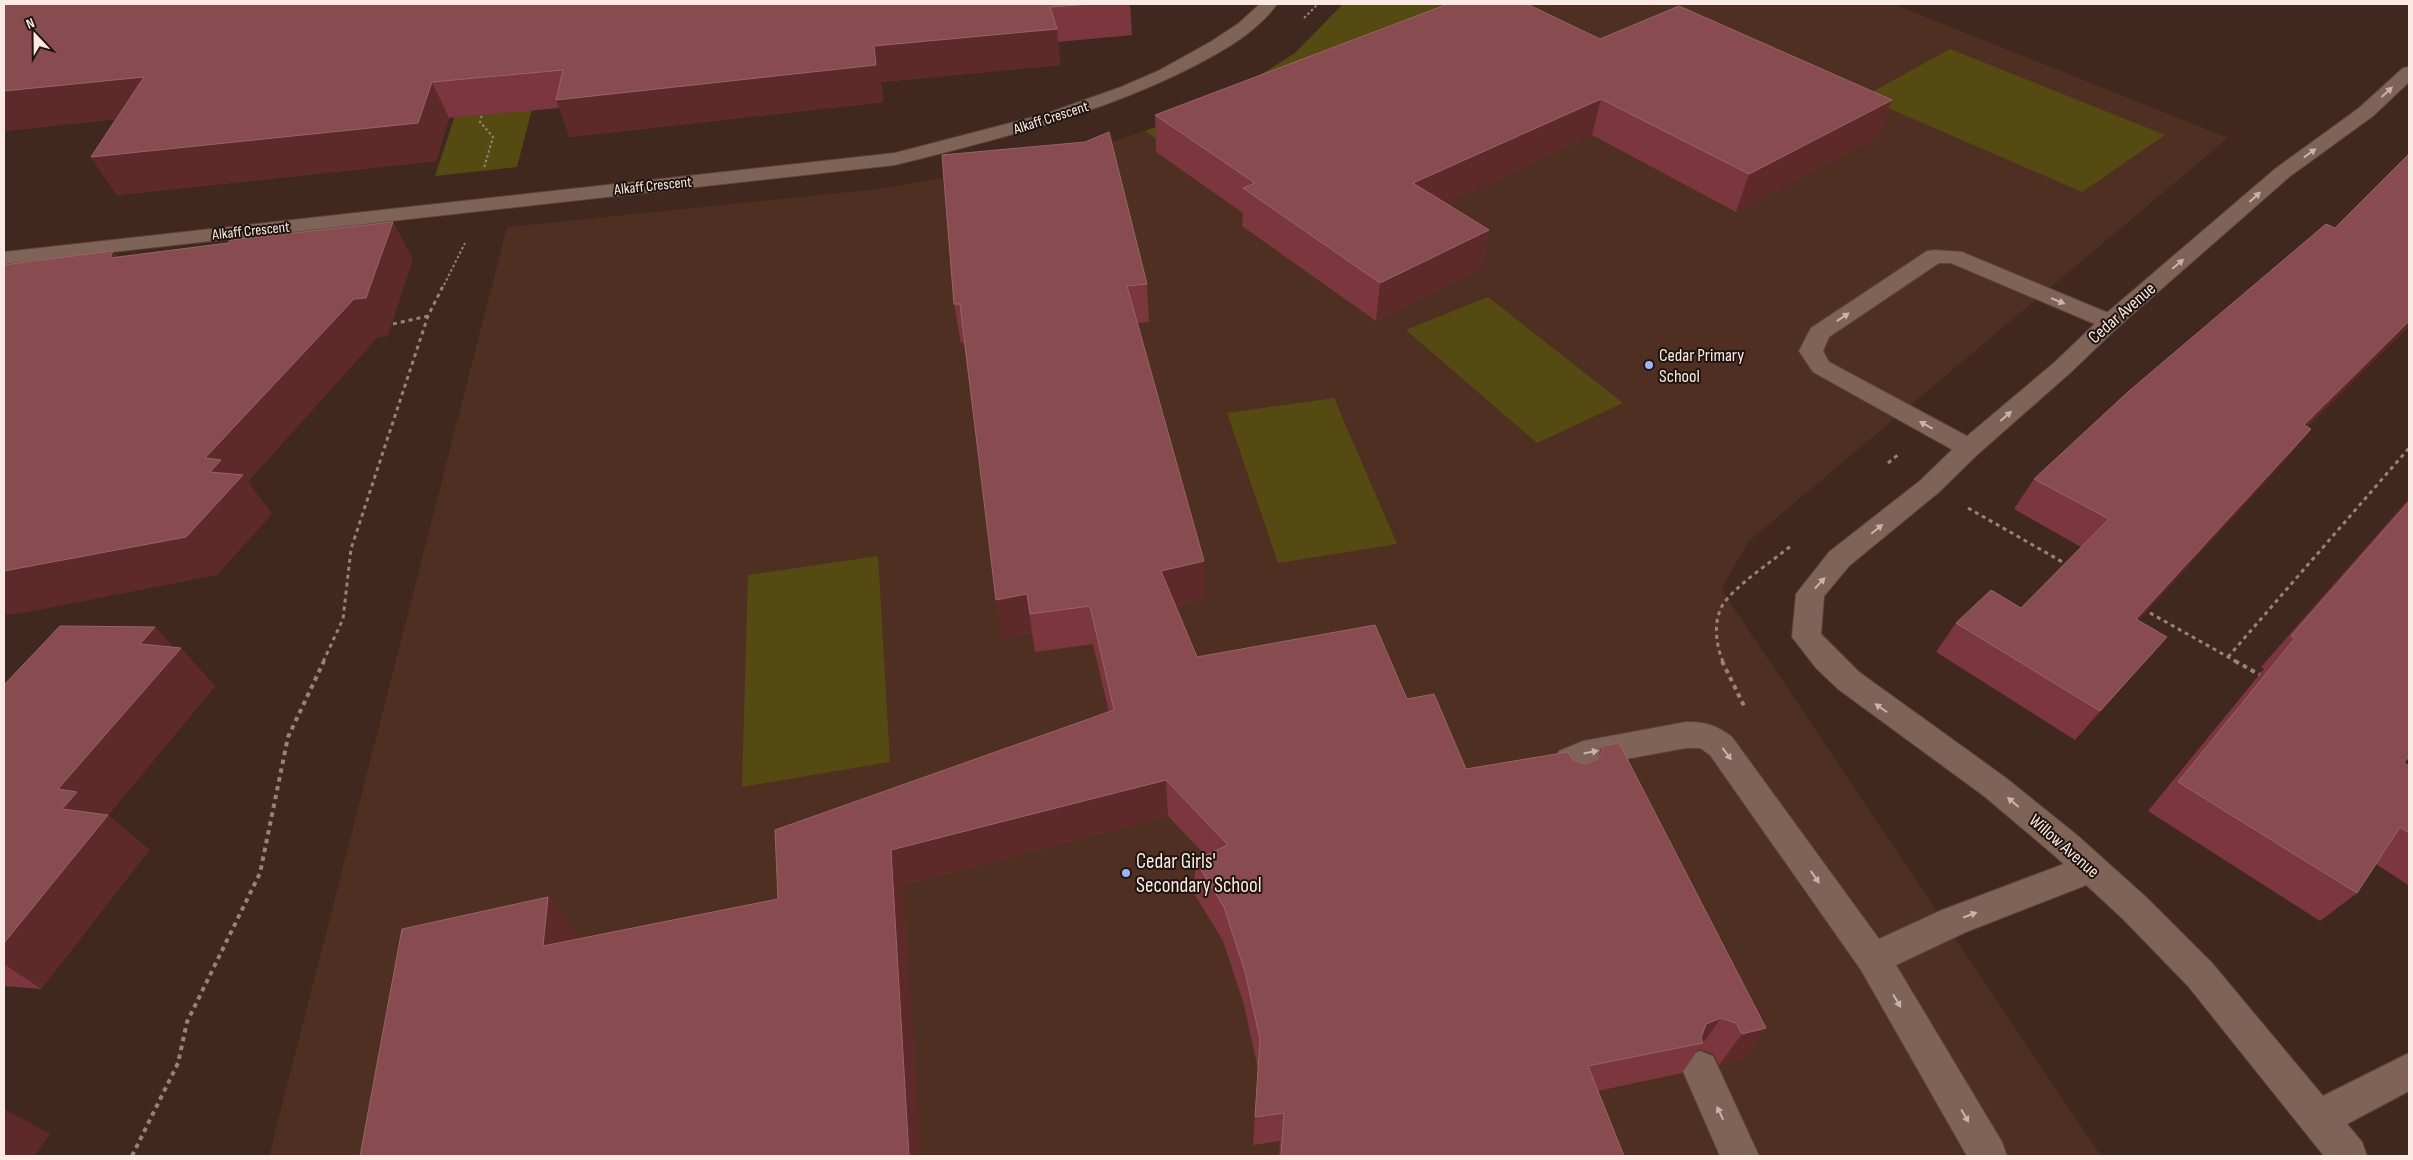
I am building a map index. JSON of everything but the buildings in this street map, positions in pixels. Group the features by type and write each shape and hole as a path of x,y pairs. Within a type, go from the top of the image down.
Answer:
{"street":[{"name":"Alkaff Crescent","path":"4,258 896,159 1016,130 1108,100 1164,76 1216,46 1257,18 1268,4"},
{"name":"Cedar Avenue","path":"1839,559 1930,486 1969,448 2064,366 2110,322 2282,173 2366,112 2409,72"},
{"path":"1969,448 1821,367 1811,351 1819,332 1936,256 1954,257 1979,266 2110,322"},
{"name":"Willow Avenue","path":"1839,559 1810,594 1810,611 1806,636 1825,661 1875,703 1994,786 2090,869 2180,952 2280,1074 2319,1118 2348,1156"},
{"path":"1571,786 1568,776 1570,760 1583,754 1686,735 1706,735 1721,746 1872,959 1988,1156"},
{"path":"1872,959 1954,922 2090,869"},
{"path":"1700,1069 1740,1156"},
{"path":"2319,1118 2409,1071"}],"path":[{"path":"474,110 484,109 480,122 493,137 483,168"},
{"path":"132,1156 178,1064 187,1022 260,873 288,737 343,619 352,549 428,316 469,236"},
{"path":"393,324 428,316"},
{"path":"2228,657 2409,448"},
{"path":"1930,486 2075,569"},
{"path":"2134,603 2262,677"}],"shaded area":[{"path":"492,4 559,4 517,167 435,176"},
{"path":"1343,4 1511,4 1166,146 1145,131 1176,119 1257,77 1295,53"},
{"name":"Cedar Girls' Secondary School","path":"1511,4 1893,4 2228,138 1749,541 1721,589 2101,1156 269,1156 507,227 878,189 996,169 1111,142 1145,131 1166,146"},
{"path":"1950,49 2165,135 2082,192 1863,97"},
{"path":"1488,297 1623,403 1537,443 1406,330"},
{"path":"1334,398 1397,544 1278,563 1227,413"},
{"path":"878,556 890,762 742,787 748,575"}],"place":[{"name":"Cedar Primary School","path":"1649,365"},
{"name":"Cedar Girls' Secondary School","path":"1126,873"}]}
